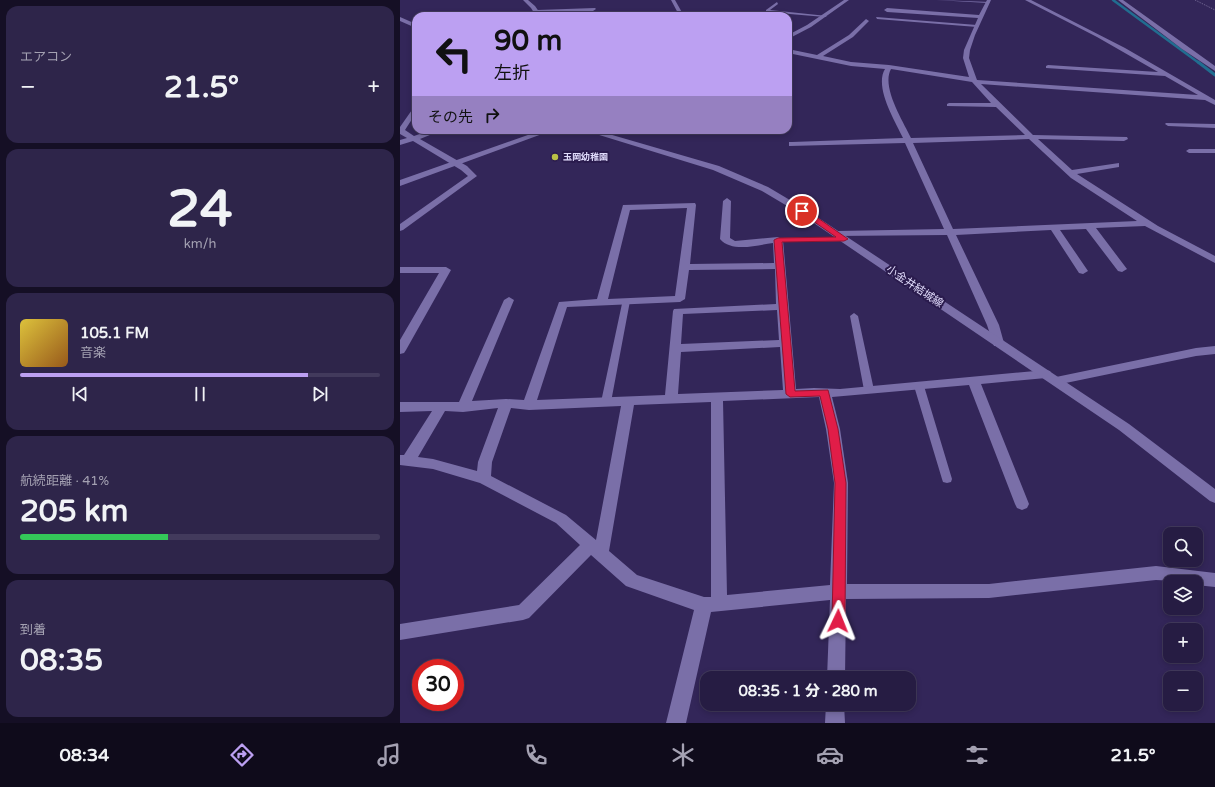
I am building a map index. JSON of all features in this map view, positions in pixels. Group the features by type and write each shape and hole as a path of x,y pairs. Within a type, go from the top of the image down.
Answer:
{"street":[{"path":"525,0 536,12"},
{"path":"674,0 674,3 680,12"},
{"path":"792,35 825,16 848,0"},
{"path":"1027,0 1083,27 1215,103"},
{"path":"1120,0 1184,48 1215,69"},
{"path":"989,1 967,50 966,58 975,81 1031,137 1070,173 1148,223 1215,260"},
{"path":"560,12 593,9"},
{"path":"887,10 982,17"},
{"path":"400,19 412,24"},
{"path":"818,56 847,38 866,21"},
{"path":"835,36 847,38"},
{"path":"792,52 851,64 889,67 975,81 1206,98"},
{"path":"889,67 885,74 887,95 994,325 998,343"},
{"path":"1048,68 1167,74"},
{"path":"949,106 998,105"},
{"path":"400,228 472,176 456,163 401,131 412,114"},
{"path":"400,143 427,134"},
{"path":"400,182 539,134"},
{"name":"小金井結城線","path":"601,134 716,168 765,189 802,211 1124,427 1215,497"},
{"path":"792,144 1031,137 1124,139"},
{"path":"1070,173 1116,165"},
{"path":"727,201 725,239 733,244 778,240 782,307 790,394"},
{"path":"530,405 563,304 680,299 692,205 626,207 602,302"},
{"path":"841,237 1148,223"},
{"path":"1089,226 1122,269"},
{"path":"1053,227 1083,271"},
{"path":"684,267 780,266"},
{"path":"400,270 446,270 400,350"},
{"path":"464,407 509,300"},
{"path":"671,399 678,311 782,307"},
{"path":"675,348 786,343"},
{"path":"400,408 464,407 506,403 530,405 824,392 840,393 974,381 1051,378 1196,352 1215,350"},
{"path":"974,381 1022,504"},
{"path":"824,392 833,429 841,483 836,671"},
{"path":"676,723 712,605 717,397"},
{"path":"400,632 523,612 596,550 628,401"},
{"path":"484,479 485,462 506,403"},
{"path":"441,407 404,461 433,464 484,479 561,519 632,581 712,605 839,592 989,591 1156,573 1215,580"},
{"path":"835,711 835,723"}],"lane":[{"path":"938,0 989,1"},
{"path":"777,4 767,11 779,12"},
{"path":"792,13 825,16"},
{"path":"877,18 977,26"},
{"path":"1168,124 1215,126"},
{"path":"1188,151 1215,151"},
{"path":"778,240 841,237"},
{"path":"606,402 626,301"},
{"path":"854,316 869,390"},
{"path":"918,386 947,479"}],"path":[{"path":"1195,0 1215,10"}],"waterway":[{"path":"1113,0 1199,63"},
{"path":"1198,62 1215,75"}],"place":[{"name":"玉岡幼稚園","path":"555,157"}],"route":[{"path":"802,211 844,239 778,240 782,307 790,394 824,392 833,429 841,483 838,621"}]}
